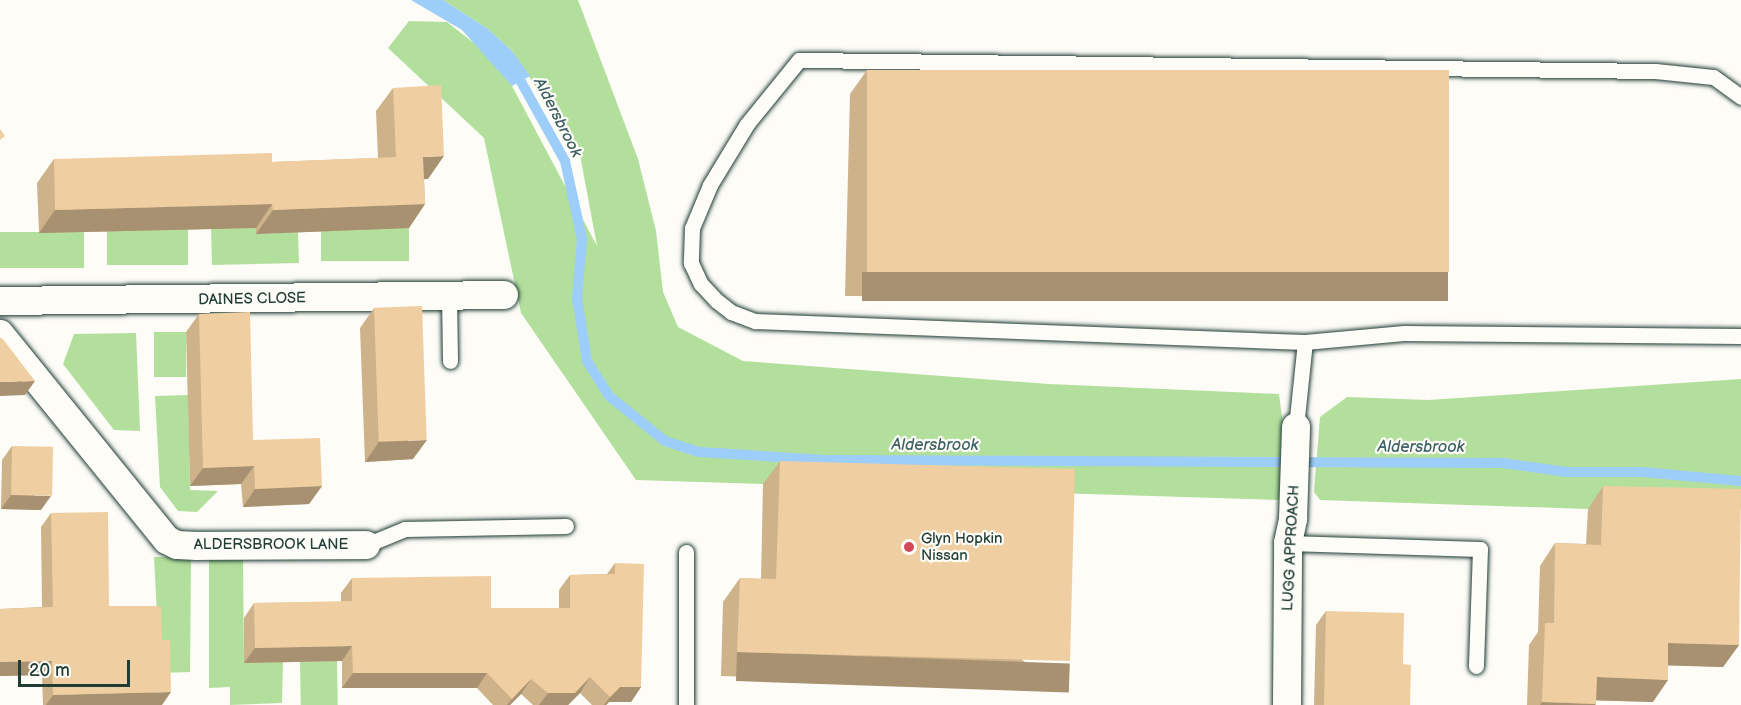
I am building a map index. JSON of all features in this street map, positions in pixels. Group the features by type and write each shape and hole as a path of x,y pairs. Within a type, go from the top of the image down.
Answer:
{"street":[{"name":"DAINES CLOSE","path":"0,302 504,295"},
{"name":"ALDERSBROOK LANE","path":"0,334 167,540 177,545 197,546 366,545"},
{"name":"LUGG APPROACH","path":"1287,705 1290,531 1296,427"}],"lane":[{"path":"1741,97 1713,77 1655,71 798,60 747,124 710,185 692,228 691,263 700,284 730,312 755,321 1305,342 1404,333 1741,336"},
{"path":"449,296 450,361"},
{"path":"1296,427 1305,342"},
{"name":"ALDERSBROOK LANE","path":"366,545 405,529 566,526"},
{"path":"1290,531 1480,549 1476,666"},
{"path":"686,552 686,705"}],"green space":[{"path":"443,0 578,0 638,159 656,231 663,292 678,327 743,361 1049,384 1279,394 1283,425 1279,500 636,480 521,313 484,138 388,48 409,21 447,22 484,51 512,86 597,246 580,155 513,52 488,29"},
{"path":"256,228 257,234 298,232 299,263 212,265 211,229"},
{"path":"321,228 409,228 409,261 321,261"},
{"path":"107,229 188,229 188,265 107,265"},
{"path":"0,232 84,232 84,268 0,268"},
{"path":"154,332 186,332 186,377 154,377"},
{"path":"136,333 140,431 114,430 63,364 74,334"},
{"path":"1741,379 1741,509 1588,509 1320,500 1314,492 1320,417 1347,397 1428,400"},
{"path":"188,395 190,490 218,491 197,512 178,511 160,487 155,396"},
{"path":"154,557 191,557 190,672 160,673"},
{"path":"209,557 243,557 244,663 283,662 282,703 230,705 230,687 209,688"},
{"path":"337,661 338,705 301,705 300,662"}],"water":[{"path":"411,0 443,0 488,29 513,52 530,76 512,86 462,30"}],"building":[{"path":"867,70 1449,70 1449,272 867,272"},
{"path":"441,85 444,156 423,157 425,204 273,210 272,204 55,210 54,159 272,153 272,162 396,157 393,88"},
{"path":"0,129 5,136 0,140"},
{"path":"422,306 427,440 379,442 374,308"},
{"path":"250,312 253,440 320,438 322,486 255,489 254,462 254,466 203,468 199,314"},
{"path":"0,338 2,338 35,381 0,382"},
{"path":"12,446 53,447 52,496 11,495"},
{"name":"Glyn Hopkin Nissan","path":"780,461 1075,469 1070,661 737,652 740,578 776,579"},
{"path":"1603,486 1741,489 1739,645 1668,643 1668,680 1597,677 1596,704 1542,702 1545,623 1554,623 1555,543 1601,545"},
{"path":"108,512 109,606 161,606 162,640 170,640 171,692 53,695 52,661 0,662 0,609 53,607 51,513"},
{"path":"615,563 644,564 641,687 620,687 610,697 590,677 575,693 548,693 531,679 512,699 487,673 353,673 352,646 255,648 254,603 352,601 352,578 491,576 491,608 570,608 570,575 615,574"},
{"path":"1326,611 1404,613 1403,664 1411,665 1410,705 1324,705"}],"waterway":[{"name":"Aldersbrook","path":"514,69 565,161 582,239 577,298 587,361 609,396 665,441 699,452 825,460 1503,463 1567,472 1642,472 1741,481"}],"place":[{"name":"Glyn Hopkin Nissan","path":"909,547"}]}
